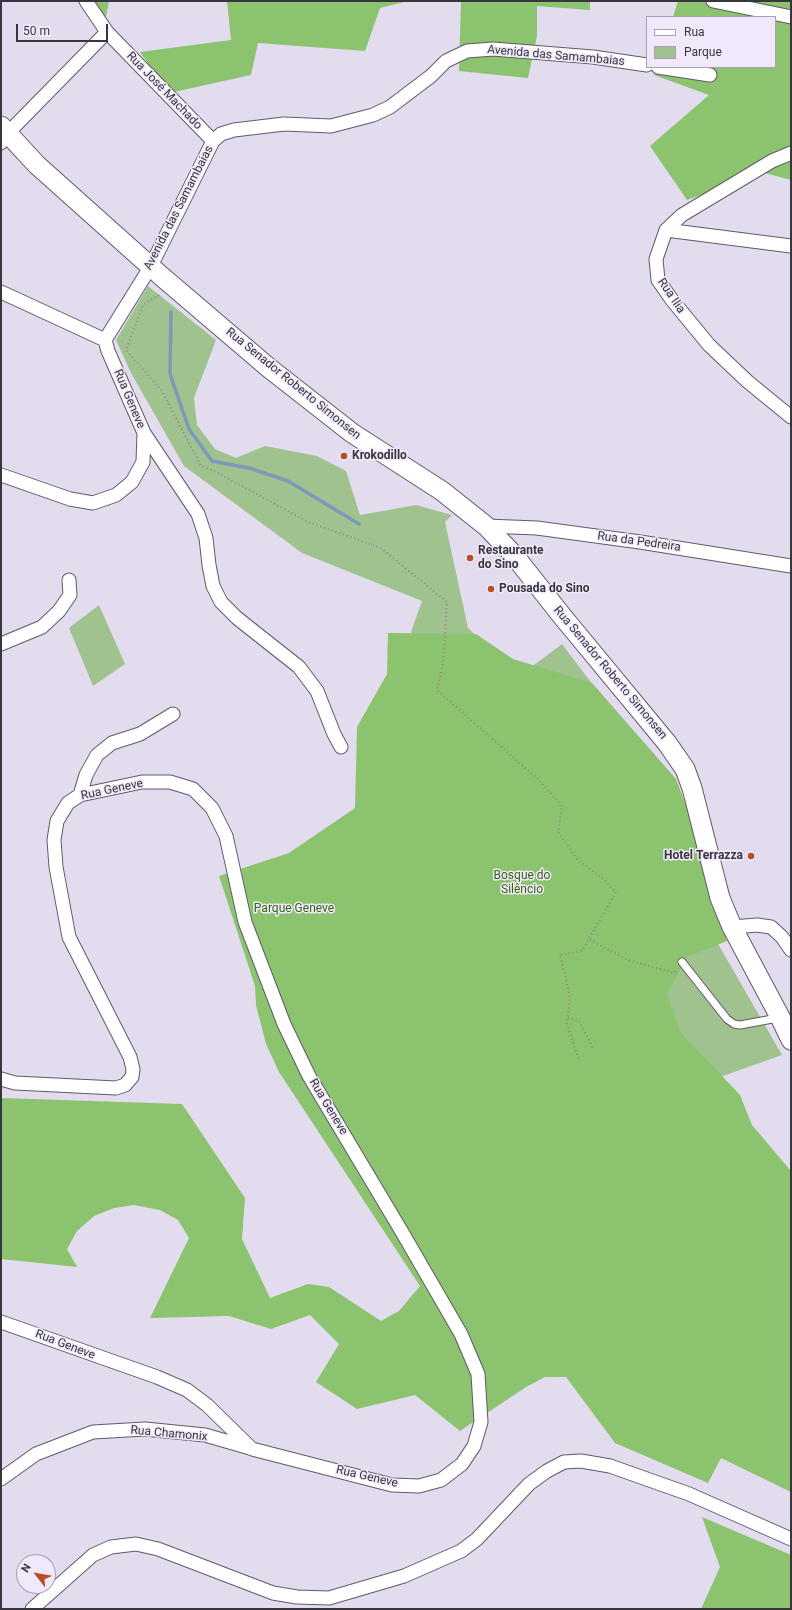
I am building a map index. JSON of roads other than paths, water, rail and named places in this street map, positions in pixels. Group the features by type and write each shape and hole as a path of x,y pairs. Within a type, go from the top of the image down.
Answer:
{"street":[{"name":"Rua José Machado","path":"86,1 107,32 213,141"},
{"path":"714,1 791,17"},
{"path":"3,134 107,32"},
{"name":"Avenida das Samambaias","path":"105,340 151,266 213,141 221,134 234,130 284,124 331,126 372,115 390,108 431,76 446,61 467,51 493,49 593,57 646,65"},
{"path":"664,68 710,75"},
{"name":"Rua Senador Roberto Simonsen","path":"3,134 151,266 269,368 352,433 442,491 486,526 513,554 667,743 684,769 692,788 720,898 732,927 791,1040"},
{"path":"666,230 688,211 772,161 791,153"},
{"path":"666,230 791,246"},
{"name":"Rua Ilia","path":"666,230 656,259 658,280 672,300 709,345 747,381 791,417"},
{"path":"1,292 105,340"},
{"name":"Rua Geneve","path":"1,475 70,499 94,503 116,495 132,482 144,462 144,433 108,351 105,340"},
{"path":"144,433 198,514 206,538 213,586 221,602 237,618 299,667 317,691 334,734 341,747"},
{"name":"Rua da Pedreira","path":"486,526 537,528 640,542 791,566"},
{"path":"1,644 42,627 59,611 70,595 68,580"},
{"path":"80,795 86,775 97,755 112,744 140,734 173,714"},
{"name":"Rua Geneve","path":"1,1079 15,1083 116,1088 125,1085 132,1077 133,1069 130,1057 69,936 56,867 54,840 57,821 68,803 80,795 142,782 170,782 193,789 212,808 226,836 245,922 284,1024 309,1076 461,1334 478,1374 481,1422 474,1446 462,1464 441,1480 419,1486 392,1485 252,1449 207,1405 187,1390 157,1377 1,1322"},
{"path":"732,927 757,925 770,927 782,937 791,950"},
{"name":"Rua Chamonix","path":"1,1479 36,1454 93,1432 146,1430 205,1435 252,1449"},
{"path":"32,1609 93,1555 112,1547 136,1544 158,1549 273,1593 297,1597 329,1598 404,1576 460,1551 477,1539 529,1484 547,1471 564,1462 581,1461 610,1466 689,1494 791,1539"}],"lane":[{"path":"682,962 727,1019 734,1024 746,1024 780,1017"}],"waterway":[{"path":"171,312 170,374 189,429 212,461 249,468 288,481 359,524"}],"place":[{"name":"Krokodillo","path":"344,456"},
{"name":"Restaurante do Sino","path":"470,558"},
{"name":"Pousada do Sino","path":"491,589"},
{"name":"Hotel Terrazza","path":"751,856"}],"park label":[{"name":"Bosque do Silêncio","path":"522,883"},
{"name":"Parque Geneve","path":"294,909"}]}
